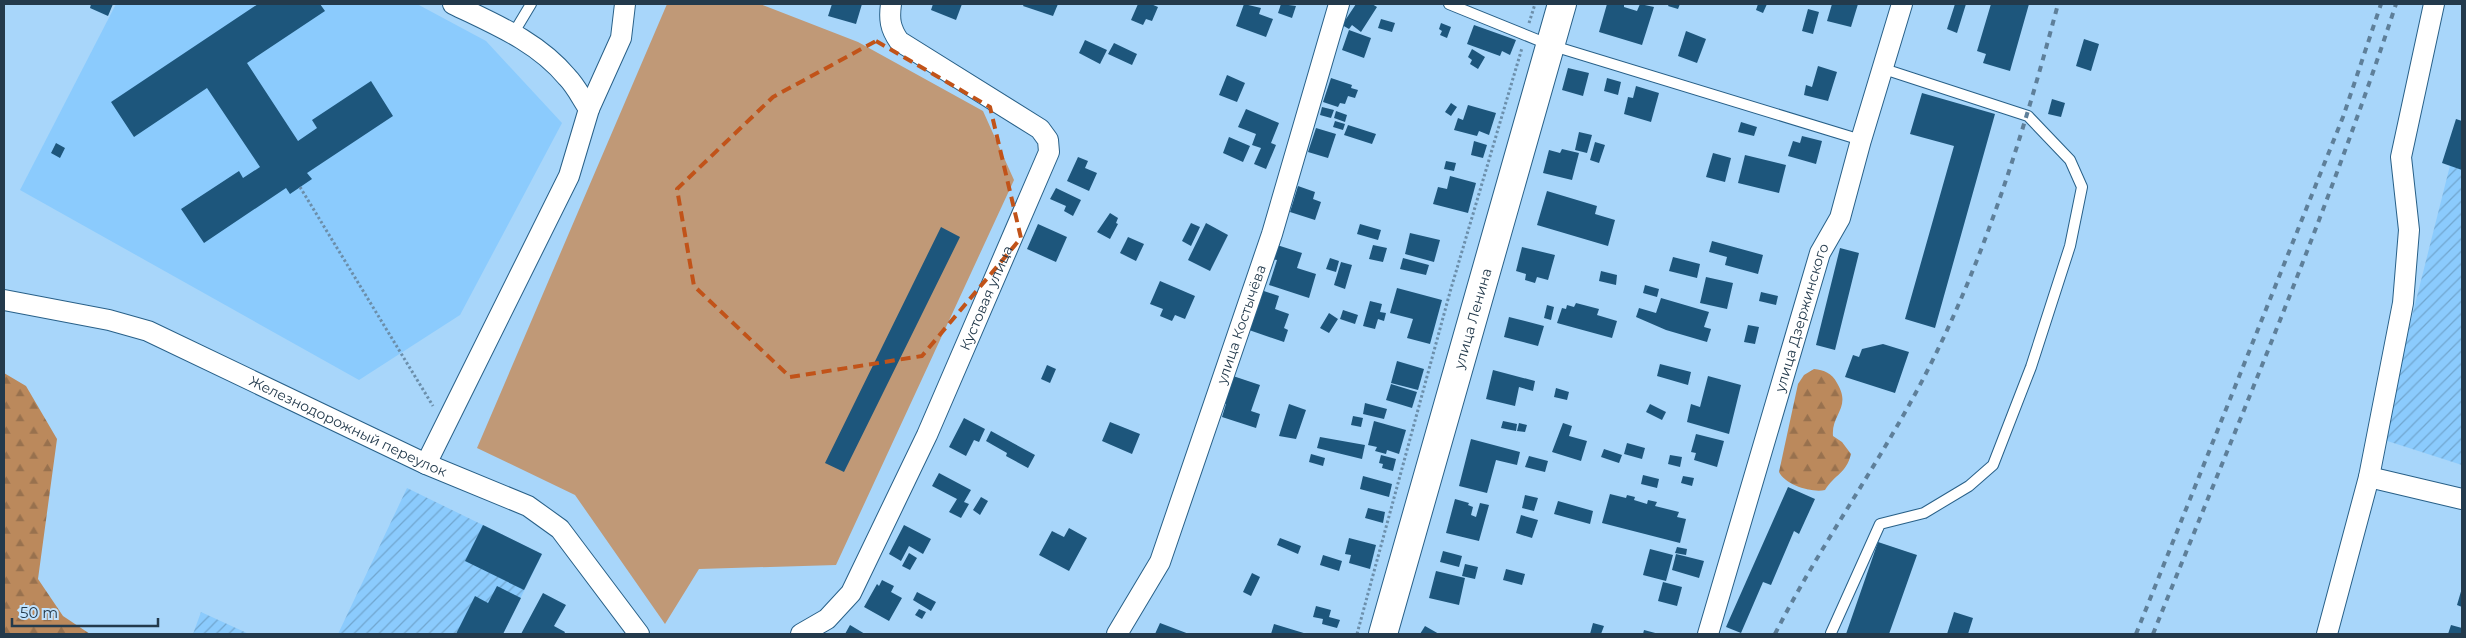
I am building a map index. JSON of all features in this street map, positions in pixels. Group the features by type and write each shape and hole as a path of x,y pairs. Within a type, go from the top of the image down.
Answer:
{"main road":[{"name":"улица Ленина","path":"1383,634 1562,4"}],"street":[{"path":"453,4 524,39 552,61 569,78 589,109"},
{"path":"426,464 569,176 589,109 621,38 625,4"},
{"name":"Кустовая улица","path":"801,634 827,619 851,593 927,435 1049,152 1048,140 1040,129 899,41 891,29 889,18 891,4"},
{"name":"улица Костычёва","path":"1117,634 1160,562 1272,234 1339,4"},
{"name":"улица Дзержинского","path":"1708,634 1820,253 1840,218 1861,140 1884,69 1902,4"},
{"path":"2327,634 2369,477 2403,303 2410,230 2401,157 2434,4"},
{"name":"Железнодорожный переулок","path":"4,300 109,320 148,331 426,464 528,506 560,528 639,634"},
{"path":"2369,477 2462,499"}],"lane":[{"path":"513,34 532,4"},
{"path":"1449,4 1526,33 1550,45 1861,140"},
{"path":"1831,633 1880,524 1924,513 1969,486 1993,465 2031,367 2067,256 2082,187 2070,160 2028,116 1884,69"}],"path":[{"path":"1356,634 1450,292 1534,4"},
{"path":"300,187 445,426"}],"highlighted area":[{"path":"876,41 990,107 1021,238 922,356 790,377 694,286 677,189 773,97"}],"shaded area":[{"path":"116,4 417,4 486,41 562,123 460,315 359,380 20,190"},
{"path":"667,4 760,4 858,42 983,111 1014,180 836,565 699,569 665,624 575,495 477,448"},
{"path":"2462,118 2462,465 2381,439"},
{"path":"407,488 542,554 503,634 338,634"},
{"path":"201,612 249,634 193,634"}],"green space":[{"path":"1814,369 1830,374 1841,392 1842,405 1833,428 1833,436 1842,442 1851,454 1843,470 1825,490 1820,491 1799,487 1787,481 1779,472 1798,384 1804,375"},
{"path":"4,373 26,386 57,439 38,579 63,616 90,634 4,634"}],"building":[{"path":"91,4 113,4 108,16 90,8"},
{"path":"258,4 320,4 325,11 247,63 298,141 317,128 312,120 371,81 393,116 307,173 312,179 290,194 286,188 204,243 181,209 239,171 243,178 260,167 207,88 134,137 111,102"},
{"path":"832,4 862,4 856,24 828,16"},
{"path":"933,4 962,4 956,20 931,10"},
{"path":"1024,4 1058,4 1053,16 1023,6"},
{"path":"1138,4 1151,4 1158,7 1152,21 1146,19 1143,25 1131,20"},
{"path":"1244,4 1261,8 1259,14 1273,19 1266,37 1236,26"},
{"path":"1281,4 1296,6 1292,18 1278,13"},
{"path":"1356,4 1372,4 1377,7 1361,32 1352,25 1349,29 1342,25"},
{"path":"1607,4 1624,4 1624,7 1637,11 1640,4 1654,7 1642,45 1599,32"},
{"path":"1669,4 1680,4 1678,9 1668,6"},
{"path":"1758,4 1767,4 1763,13 1756,10"},
{"path":"1832,4 1858,4 1851,27 1827,21"},
{"path":"1955,4 1966,4 1957,33 1947,29"},
{"path":"1991,4 2029,4 2010,71 1983,63 1986,54 1977,51"},
{"path":"1808,9 1819,12 1813,34 1802,31"},
{"path":"1381,19 1395,23 1392,32 1378,28"},
{"path":"1441,23 1451,27 1447,38 1440,35 1442,31 1439,29"},
{"path":"1474,25 1516,40 1510,55 1502,51 1500,56 1467,44"},
{"path":"1349,30 1371,38 1364,58 1342,50"},
{"path":"1686,31 1706,39 1697,63 1678,56"},
{"path":"2084,39 2099,44 2091,71 2076,66"},
{"path":"1085,40 1107,50 1100,64 1079,53"},
{"path":"1114,43 1137,54 1132,65 1108,54"},
{"path":"1472,49 1485,57 1478,69 1470,64 1472,60 1468,57"},
{"path":"1818,66 1837,72 1828,101 1804,95 1806,85 1812,87"},
{"path":"1568,68 1589,73 1583,96 1562,90"},
{"path":"1227,75 1245,83 1237,102 1219,95"},
{"path":"1331,78 1352,85 1351,88 1358,90 1355,98 1348,96 1345,104 1340,103 1338,107 1323,102"},
{"path":"1607,78 1621,82 1618,95 1604,91"},
{"path":"1636,86 1659,93 1651,122 1624,114 1628,97 1633,98"},
{"path":"1922,93 1995,114 1935,328 1905,319 1954,146 1910,134"},
{"path":"2052,99 2065,103 2061,117 2048,114"},
{"path":"1451,103 1457,107 1451,116 1445,112"},
{"path":"1468,105 1496,113 1489,135 1479,131 1477,136 1454,130 1458,118 1463,120"},
{"path":"1322,107 1334,110 1331,118 1320,115"},
{"path":"1246,109 1279,123 1271,143 1276,145 1266,169 1254,164 1261,148 1252,145 1256,134 1238,127"},
{"path":"1336,111 1347,115 1345,122 1334,118"},
{"path":"2456,119 2462,121 2462,170 2442,163"},
{"path":"1335,121 1345,124 1343,130 1333,127"},
{"path":"1741,122 1757,127 1754,136 1738,132"},
{"path":"1348,125 1376,134 1372,144 1344,135"},
{"path":"1316,128 1336,134 1328,158 1308,152"},
{"path":"1579,132 1592,135 1587,153 1575,150"},
{"path":"1802,136 1822,141 1816,164 1788,156 1793,141 1800,143"},
{"path":"1229,137 1250,146 1243,162 1223,153"},
{"path":"1474,141 1487,145 1483,158 1471,155"},
{"path":"1595,142 1605,145 1599,163 1590,160"},
{"path":"56,143 65,148 60,158 51,153"},
{"path":"1562,149 1579,153 1572,180 1543,173 1549,150 1560,153"},
{"path":"1713,153 1731,158 1725,182 1706,177"},
{"path":"1745,155 1786,165 1779,193 1738,183"},
{"path":"1078,157 1088,161 1085,168 1097,173 1089,191 1067,181"},
{"path":"1446,161 1456,163 1454,171 1444,169"},
{"path":"1450,176 1476,183 1468,213 1433,204 1438,187 1447,189"},
{"path":"1298,186 1315,192 1313,199 1321,202 1315,220 1290,212"},
{"path":"1056,188 1081,200 1073,216 1064,211 1066,206 1050,199"},
{"path":"1547,191 1597,206 1595,214 1615,220 1608,246 1537,225"},
{"path":"1110,213 1118,218 1116,223 1118,224 1110,239 1097,232"},
{"path":"1191,223 1200,227 1191,246 1182,241"},
{"path":"1206,223 1228,235 1210,271 1188,260"},
{"path":"1038,224 1067,237 1056,262 1027,249"},
{"path":"1360,224 1381,230 1378,240 1357,234"},
{"path":"941,227 960,237 844,472 825,463"},
{"path":"1410,233 1440,240 1434,262 1405,254"},
{"path":"1128,237 1144,244 1136,261 1120,253"},
{"path":"1712,241 1763,255 1758,274 1725,265 1727,257 1709,252"},
{"path":"1277,245 1302,253 1297,268 1316,274 1309,298 1269,285 1277,260 1272,259"},
{"path":"1373,245 1387,248 1383,262 1369,259"},
{"path":"1522,247 1555,255 1548,280 1537,277 1535,283 1525,280 1526,274 1516,271"},
{"path":"1840,248 1859,253 1835,350 1816,345"},
{"path":"1673,257 1700,264 1697,278 1669,271"},
{"path":"1330,258 1339,261 1336,272 1326,269"},
{"path":"1403,258 1429,265 1426,275 1400,269"},
{"path":"1341,262 1352,265 1345,289 1334,285"},
{"path":"1601,271 1617,275 1616,285 1599,281"},
{"path":"1706,277 1733,283 1727,309 1700,303"},
{"path":"1160,281 1195,296 1185,319 1175,315 1172,321 1160,316 1163,309 1150,304"},
{"path":"1645,285 1659,289 1657,297 1643,293"},
{"path":"1397,288 1442,300 1430,344 1407,338 1413,319 1390,313"},
{"path":"1258,289 1279,296 1275,309 1289,314 1284,328 1288,330 1284,342 1249,330"},
{"path":"1761,292 1778,296 1776,305 1759,301"},
{"path":"1661,298 1709,312 1704,327 1711,329 1707,342 1666,330 1636,317 1639,308 1656,313"},
{"path":"1370,301 1382,304 1380,312 1386,313 1384,321 1378,319 1375,329 1363,326"},
{"path":"1576,303 1599,309 1597,315 1617,321 1612,338 1557,323 1562,308 1566,309 1567,305 1574,307"},
{"path":"1547,305 1554,307 1551,320 1544,318"},
{"path":"1343,310 1358,315 1355,324 1340,319"},
{"path":"1329,313 1338,319 1329,333 1320,328"},
{"path":"1509,317 1544,326 1538,346 1504,337"},
{"path":"1748,325 1759,327 1755,344 1744,342"},
{"path":"1883,344 1909,352 1895,393 1845,377 1853,355 1859,357 1862,349"},
{"path":"1397,361 1424,369 1418,390 1391,383"},
{"path":"1660,364 1691,372 1688,385 1657,376"},
{"path":"1047,365 1056,369 1050,383 1041,379"},
{"path":"1493,370 1535,381 1533,391 1519,387 1515,406 1486,399"},
{"path":"1230,375 1260,385 1251,411 1260,414 1256,428 1222,417 1226,404 1221,402"},
{"path":"1708,376 1741,385 1729,434 1687,422 1691,404 1700,407"},
{"path":"1391,384 1417,392 1412,408 1386,400"},
{"path":"1556,388 1569,392 1567,400 1554,397"},
{"path":"1365,403 1387,409 1384,419 1363,414"},
{"path":"1289,404 1306,410 1296,439 1279,436"},
{"path":"1650,404 1666,412 1662,420 1646,412"},
{"path":"1353,416 1363,418 1361,427 1351,425"},
{"path":"964,418 985,429 979,442 974,440 966,456 949,447"},
{"path":"1374,421 1406,430 1399,454 1387,450 1386,454 1375,451 1377,447 1368,445"},
{"path":"1503,421 1517,424 1516,431 1501,428"},
{"path":"1110,422 1140,434 1132,454 1102,441"},
{"path":"1519,423 1527,425 1525,432 1517,431"},
{"path":"1563,423 1572,426 1569,436 1587,441 1581,461 1552,452"},
{"path":"991,431 1035,455 1028,468 1006,456 1007,453 986,441"},
{"path":"1696,434 1724,441 1717,467 1694,460 1696,453 1691,452"},
{"path":"1320,437 1365,445 1362,459 1317,448"},
{"path":"1471,439 1520,452 1517,465 1496,460 1487,493 1459,486"},
{"path":"1627,443 1645,448 1642,459 1624,454"},
{"path":"1604,449 1622,455 1619,463 1601,457"},
{"path":"1311,454 1325,458 1323,466 1309,462"},
{"path":"1381,455 1396,459 1393,471 1382,468 1383,464 1379,463"},
{"path":"1670,455 1682,457 1680,467 1668,464"},
{"path":"1529,456 1548,461 1545,472 1525,467"},
{"path":"939,473 971,490 964,502 969,504 961,518 949,512 957,499 932,486"},
{"path":"1643,475 1659,479 1657,488 1641,484"},
{"path":"1363,476 1392,484 1389,497 1360,489"},
{"path":"1683,476 1694,478 1692,486 1681,483"},
{"path":"1788,487 1815,499 1799,534 1794,531 1771,585 1763,582 1741,633 1726,627"},
{"path":"1610,494 1626,498 1627,495 1635,497 1634,500 1647,504 1648,500 1657,502 1655,506 1679,512 1677,517 1686,519 1680,543 1602,523"},
{"path":"1525,495 1538,498 1534,511 1522,508"},
{"path":"981,497 988,501 980,515 973,510"},
{"path":"1455,499 1469,503 1468,505 1473,507 1471,515 1476,517 1480,503 1489,505 1479,541 1446,533"},
{"path":"1558,501 1593,511 1590,524 1554,514"},
{"path":"1368,508 1385,512 1383,523 1365,518"},
{"path":"1521,515 1538,520 1532,538 1516,533"},
{"path":"483,525 542,554 524,590 465,561"},
{"path":"904,525 931,539 923,554 909,546 901,561 889,554"},
{"path":"1069,528 1087,538 1069,571 1039,555 1052,531 1064,537"},
{"path":"1280,538 1301,546 1298,554 1277,545"},
{"path":"1349,538 1376,545 1370,569 1349,563 1351,555 1345,554"},
{"path":"1878,542 1917,555 1889,634 1846,634"},
{"path":"1677,547 1687,549 1686,555 1675,553"},
{"path":"1650,549 1673,555 1666,581 1643,575"},
{"path":"1443,551 1462,556 1459,567 1440,562"},
{"path":"909,553 917,558 910,570 902,566"},
{"path":"1676,554 1704,561 1699,578 1672,570"},
{"path":"1323,555 1342,561 1339,571 1320,565"},
{"path":"1465,564 1478,567 1475,579 1462,576"},
{"path":"1506,569 1525,574 1522,585 1503,580"},
{"path":"1436,571 1465,578 1459,605 1429,598"},
{"path":"1252,573 1260,577 1251,596 1243,592"},
{"path":"882,580 894,586 891,592 902,598 889,621 864,607 877,584 879,586"},
{"path":"1663,582 1682,587 1677,606 1658,601"},
{"path":"497,586 521,598 503,634 456,634 475,596 488,603"},
{"path":"2462,588 2462,607 2457,605"},
{"path":"917,592 936,602 931,611 913,600"},
{"path":"543,593 566,605 554,626 565,632 564,634 521,634"},
{"path":"1316,606 1331,610 1329,617 1340,620 1337,628 1322,624 1323,619 1313,617"},
{"path":"919,609 926,612 922,619 915,615"},
{"path":"1954,612 1973,618 1968,634 1947,634"},
{"path":"1160,623 1189,634 1155,634"},
{"path":"1593,623 1604,626 1601,634 1590,634"},
{"path":"1274,624 1307,634 1271,634"},
{"path":"850,625 865,634 845,634"},
{"path":"2451,625 2462,628 2462,634 2448,634"},
{"path":"1425,626 1439,634 1420,634"},
{"path":"1644,630 1659,634 1643,634"}],"railway":[{"path":"1775,634 1808,574 1914,396 1960,302 1998,204 2030,105 2058,4"},
{"path":"2136,634 2343,117 2381,4"},
{"path":"2153,634 2310,242 2369,84 2396,4"}]}
